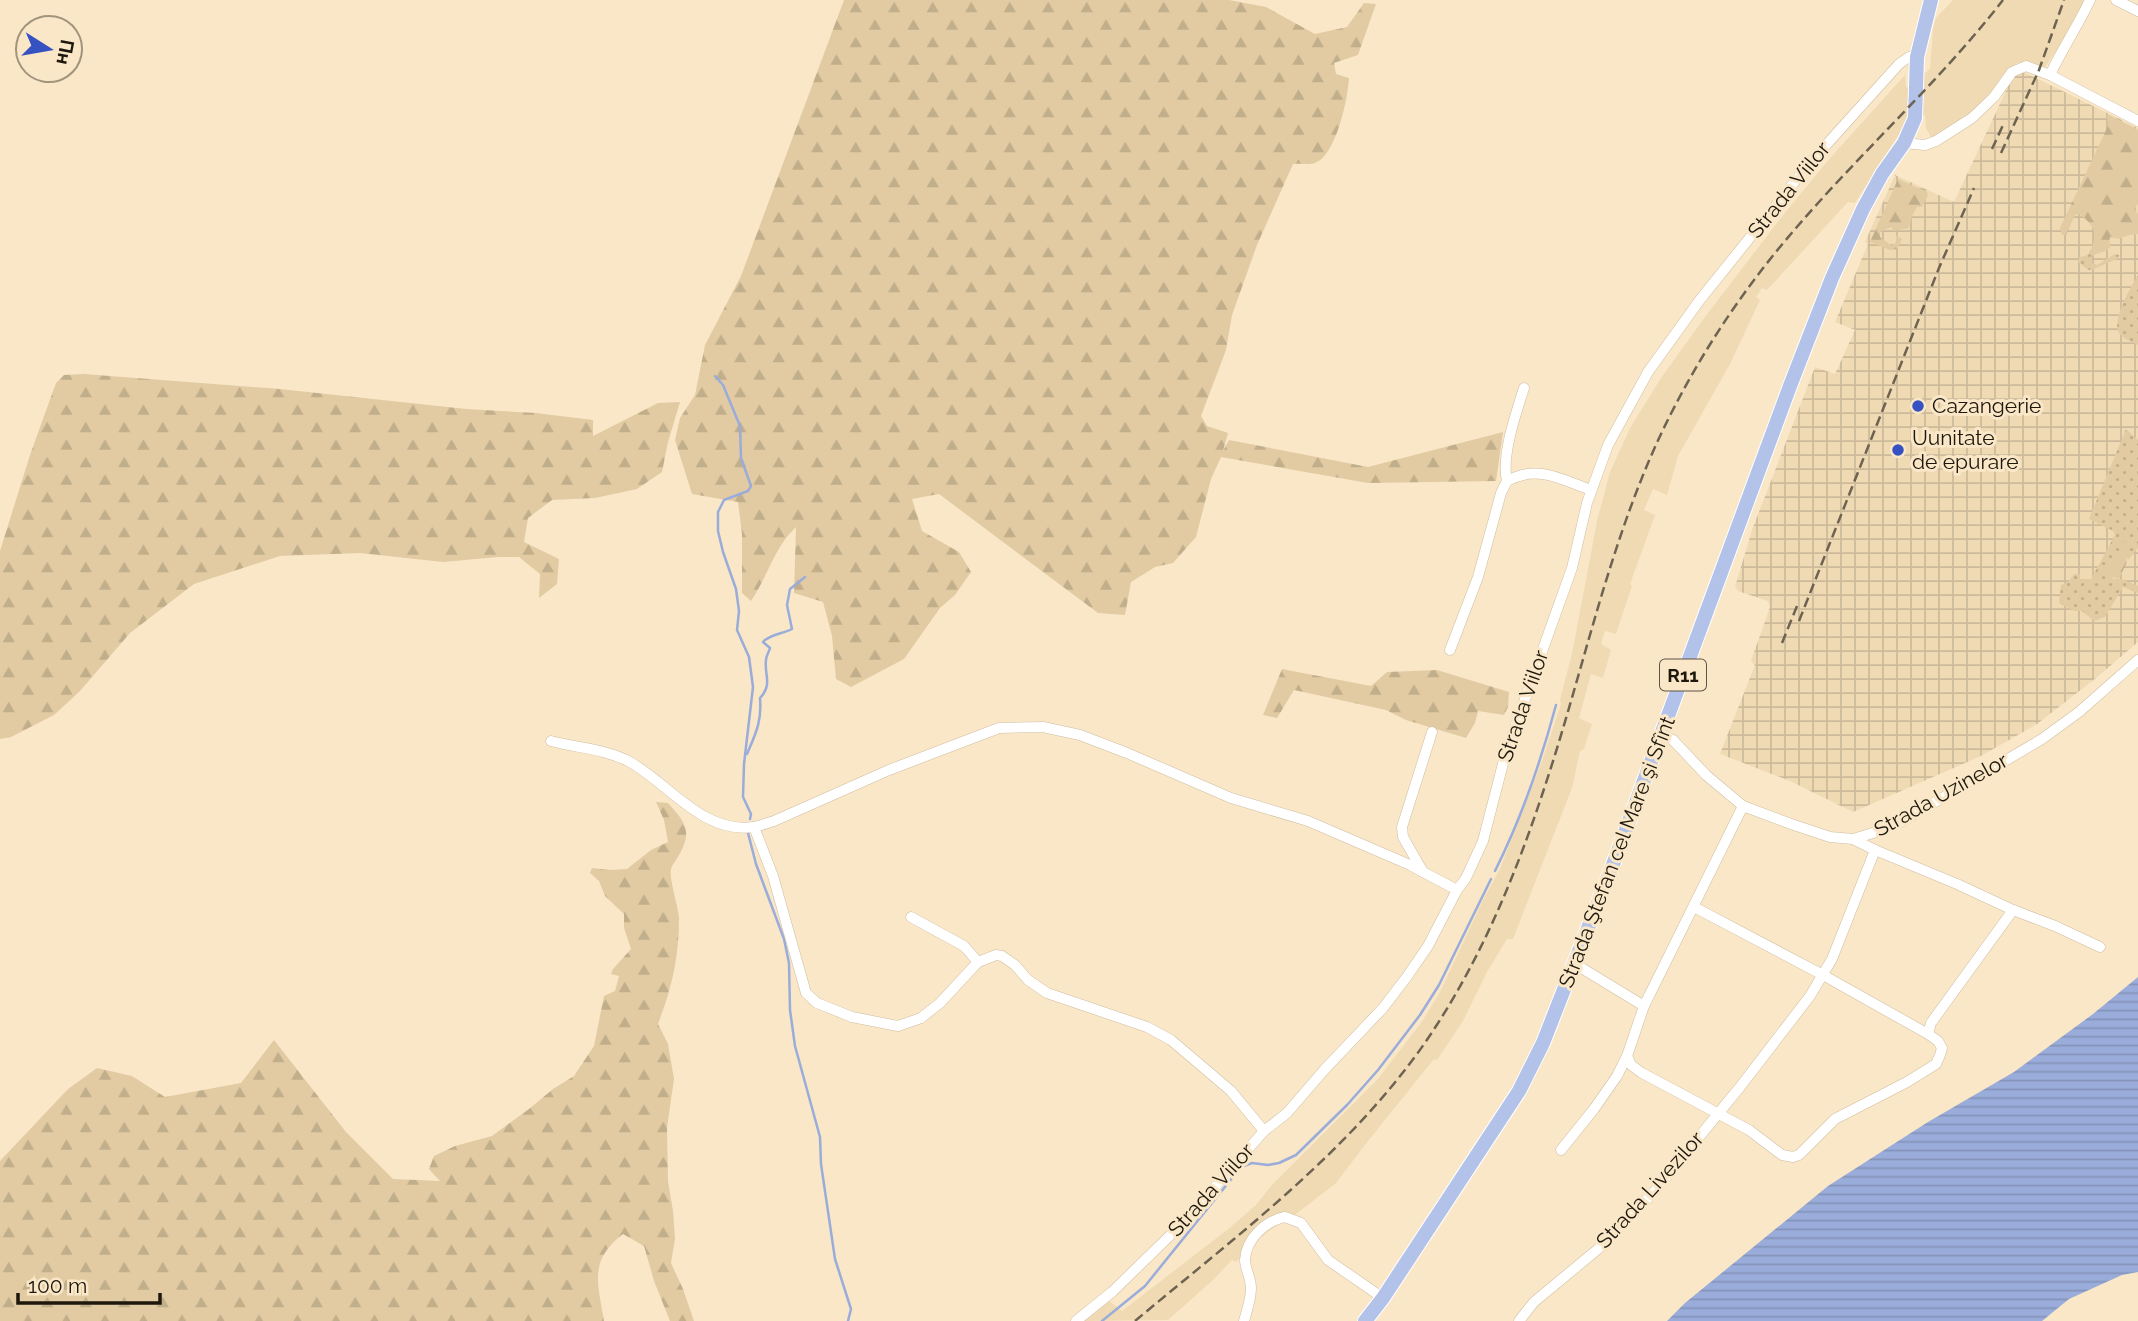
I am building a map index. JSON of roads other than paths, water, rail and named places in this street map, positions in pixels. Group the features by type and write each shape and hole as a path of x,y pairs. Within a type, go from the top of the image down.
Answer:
{"main road":[{"name":"Strada Ştefan cel Mare şi Sfînt","path":"1372,1319 1383,1298 1519,1091 1544,1043 1832,278 1863,209 1915,118 1917,57 1931,0"}],"street":[{"path":"2050,75 2090,0"},
{"path":"2116,0 2138,11"},
{"name":"Strada Viilor","path":"1076,1321 1119,1285 1187,1220 1264,1130 1287,1113 1392,997 1428,946 1457,890 1474,864 1483,841 1506,752 1572,568 1601,461 1648,372 1685,320 1833,136 1899,64 1909,57 1917,57"},
{"path":"1903,143 1931,144 1965,123 1988,103 2009,76 2019,68 2031,67 2050,75 2138,121"},
{"path":"1507,481 1505,466 1524,388"},
{"path":"1450,650 1478,577 1501,493 1507,481 1539,473 1553,475 1591,490"},
{"name":"Strada Uzinelor","path":"1661,734 1673,740 1706,775 1743,806 1829,837 1853,839 1883,831 1903,821 2042,739 2079,712 2138,660"},
{"path":"551,741 620,757 703,815 732,826 754,827 774,821 889,770 999,728 1043,727 1080,735 1231,798 1308,821 1350,837 1457,890"},
{"path":"1424,872 1403,837 1402,827 1432,732"},
{"path":"1561,1150 1594,1109 1627,1056 1644,1006 1743,806"},
{"path":"754,827 774,876 806,993 817,1003 852,1017 898,1027 921,1018 940,1003 978,962 996,955 1002,956 1047,993 1147,1027 1162,1035 1231,1091 1264,1130"},
{"path":"1853,839 2101,947"},
{"name":"Strada Livezilor","path":"1519,1321 1534,1302 1598,1249 1654,1192 1810,996 1832,959 1875,850"},
{"path":"1693,907 1928,1034 1931,1023 2013,910"},
{"path":"911,917 957,942 978,962"},
{"path":"1575,964 1644,1006"},
{"name":"Strada Livezilor","path":"1716,1114 1749,1130 1782,1155 1793,1157 1804,1151 1835,1119 1907,1082 1936,1063 1942,1048 1938,1041 1928,1034"},
{"path":"1627,1056 1631,1065 1642,1073 1716,1114"},
{"path":"1244,1321 1251,1290 1245,1262 1252,1239 1268,1224 1280,1218 1288,1217 1298,1221 1328,1260 1383,1298"}],"water":[{"path":"2138,977 2138,1272 2122,1275 2069,1299 2042,1321 1667,1321 1685,1303 1828,1186 1928,1122 2014,1072"}],"waterway":[{"path":"715,376 723,385 740,426 741,458 751,486 748,491 724,500 718,512 718,531 736,589 739,611 737,630 749,657 753,687 743,797 751,814 750,819"},
{"path":"747,754 756,733 760,698 767,684 766,660 770,648 763,642 769,637 792,629 787,605 790,589 805,577"},
{"path":"1495,871 1530,790 1556,705"},
{"path":"748,833 756,864 784,939 789,963 790,1010 795,1046 820,1137 821,1164 835,1259 851,1309 848,1321"},
{"path":"1102,1321 1145,1286 1241,1167 1252,1163 1279,1163 1296,1155 1378,1070 1439,985 1491,879"}],"railway":[{"path":"1135,1321 1320,1163 1387,1092 1438,1024 1490,928 1519,860 1559,743 1618,544 1654,448 1677,402 1732,311 1779,248 1954,59 2003,0"},
{"path":"2001,153 2039,70 2064,0"},
{"path":"1992,149 2004,123"},
{"path":"1799,621 1939,268 1974,188"},
{"path":"1782,643 1797,606"}],"place":[{"name":"Cazangerie","path":"1918,406"},
{"name":"Uunitate de epurare","path":"1898,450"}]}
